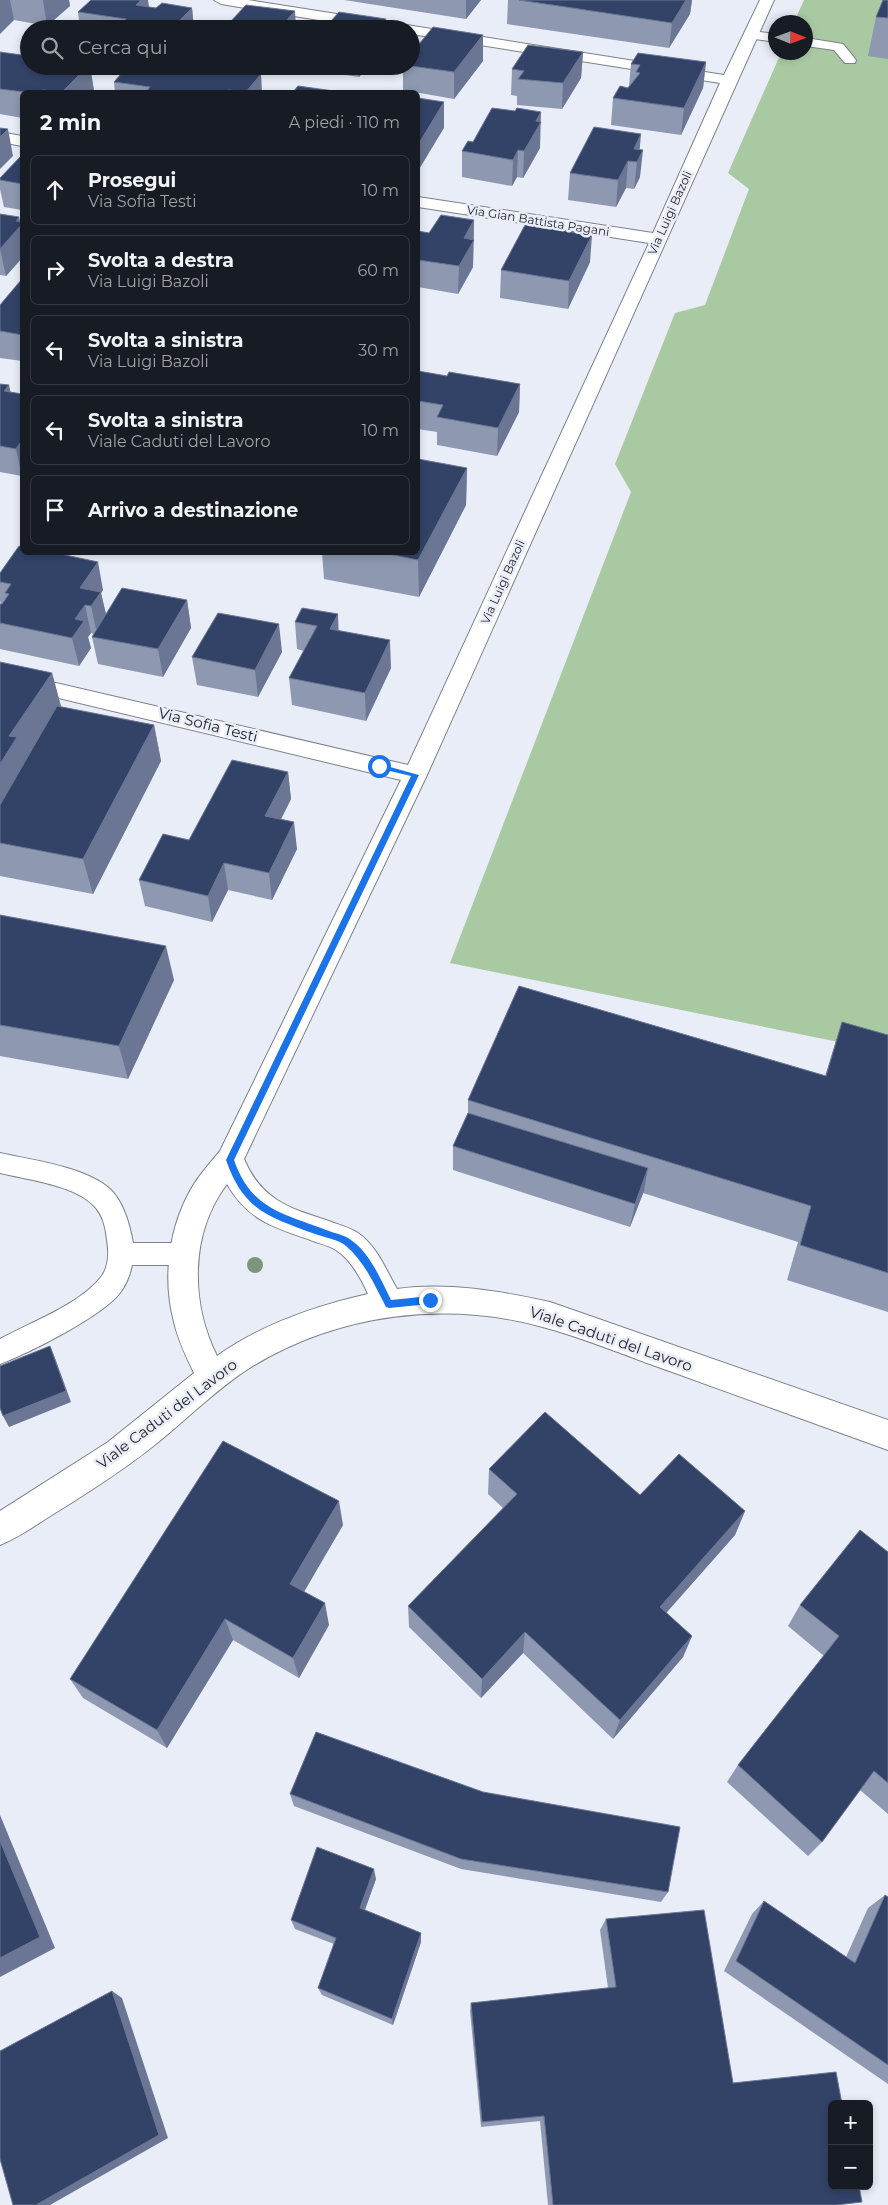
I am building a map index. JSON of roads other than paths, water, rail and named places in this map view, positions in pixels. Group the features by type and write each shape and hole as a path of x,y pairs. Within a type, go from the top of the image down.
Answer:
{"street":[{"path":"221,0 347,20"},
{"name":"Via Luigi Bazoli","path":"212,1376 197,1347 186,1316 183,1285 185,1254 192,1223 204,1194 230,1160 415,775 659,239 729,80 767,0"},
{"path":"420,31 729,80"},
{"path":"0,138 20,141"},
{"name":"Via Gian Battista Pagani","path":"420,202 659,239"},
{"name":"Via Sofia Testi","path":"0,677 415,775"},
{"path":"230,1160 236,1177 244,1191 256,1203 272,1213 348,1242 366,1262 389,1304"},
{"name":"Viale Caduti del Lavoro","path":"0,1529 51,1498 137,1440 212,1376 245,1355 279,1336 314,1322 352,1311 389,1304 430,1300 470,1301 510,1306 550,1315 888,1435"}],"lane":[{"path":"751,35 768,37"},
{"path":"813,43 838,47 850,60"},
{"path":"0,1163 78,1182 92,1189 103,1198 110,1210 118,1230 122,1254 117,1272 107,1289 91,1302 0,1352"},
{"path":"122,1254 185,1254"}]}
